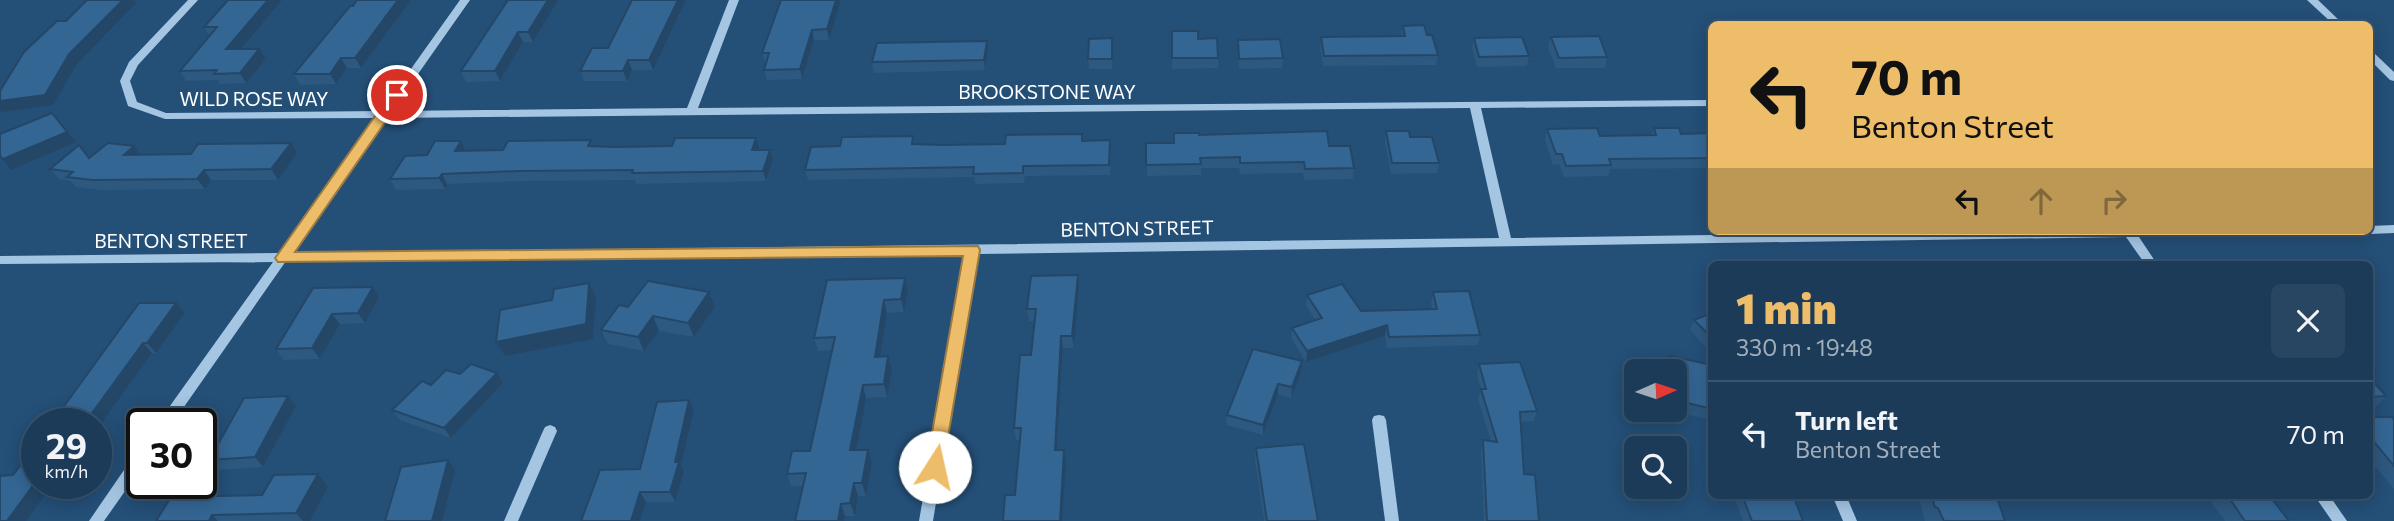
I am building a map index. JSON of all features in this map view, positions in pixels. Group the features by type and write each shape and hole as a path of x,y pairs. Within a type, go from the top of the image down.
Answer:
{"street":[{"name":"WILD ROSE WAY","path":"193,0 133,64 125,81 132,104 165,116 383,114"},
{"path":"175,408 465,0"},
{"path":"691,111 734,0"},
{"path":"2312,0 2334,21"},
{"path":"2373,58 2394,78"},
{"name":"BROOKSTONE WAY","path":"383,114 1708,103"},
{"path":"1475,105 1506,242"},
{"path":"2373,230 2394,229"},
{"name":"BENTON STREET","path":"0,260 972,250 1942,235"},
{"path":"2131,235 2149,261"},
{"path":"926,521 972,250"},
{"path":"1379,420 1392,521"},
{"path":"511,521 550,431"},
{"path":"96,521 126,478"},
{"path":"1841,499 1850,521"},
{"path":"2324,499 2340,521"}],"building":[{"path":"87,0 123,0 69,54 45,95 0,101 0,91 24,52 57,21 66,21"},
{"path":"228,0 268,0 226,49 259,49 240,73 214,74 217,70 180,71 217,27 204,27"},
{"path":"357,0 398,0 355,58 341,58 330,74 294,74 350,6"},
{"path":"508,0 548,0 528,32 518,32 495,71 461,71"},
{"path":"632,0 678,0 649,60 628,60 623,71 580,71 592,48 608,48"},
{"path":"781,0 836,0 827,29 812,30 800,69 764,70 769,53 762,53"},
{"path":"1424,25 1427,35 1432,35 1438,55 1324,56 1321,37 1405,36 1403,26"},
{"path":"1172,31 1198,31 1198,39 1217,38 1218,58 1172,58"},
{"path":"1599,36 1607,57 1559,58 1551,37"},
{"path":"1522,37 1529,56 1479,57 1474,38"},
{"path":"1112,38 1112,59 1088,59 1089,39"},
{"path":"1280,39 1283,58 1239,59 1238,40"},
{"path":"987,41 984,60 872,62 877,43"},
{"path":"52,113 67,132 3,159 0,156 0,134"},
{"path":"1597,128 1600,136 1656,135 1654,128 1679,128 1681,134 1708,133 1708,158 1609,159 1611,165 1566,166 1562,154 1556,154 1547,129"},
{"path":"1327,131 1329,146 1350,146 1354,168 1305,169 1304,162 1240,163 1240,157 1200,158 1201,164 1146,165 1146,143 1174,143 1174,133 1199,135"},
{"path":"1386,131 1409,131 1410,137 1432,137 1439,163 1392,163"},
{"path":"1082,134 1082,141 1110,140 1109,165 1023,166 1023,173 973,174 974,167 805,170 811,147 840,146 842,137 913,136 912,144 942,145 1005,144 1006,135"},
{"path":"675,138 756,138 752,150 770,150 763,171 518,171 390,179 405,156 427,155 435,141 461,141 455,151 503,150 508,141 591,140 588,146 672,146"},
{"path":"108,143 134,146 124,155 191,154 198,144 291,143 271,169 204,170 197,179 92,180 67,177 73,172 50,169 79,145 89,158"},
{"path":"1078,275 1072,336 1061,336 1055,450 1064,450 1060,521 1003,521 1005,495 1015,495 1021,428 1014,428 1020,355 1031,355 1036,309 1027,309 1031,276"},
{"path":"905,278 901,299 884,300 875,357 888,356 884,384 863,385 850,450 868,450 862,483 854,483 850,503 841,504 838,521 795,521 806,473 787,474 792,451 810,451 835,337 814,338 827,280"},
{"path":"648,281 709,292 688,323 653,316 638,337 601,330 619,305 628,307"},
{"path":"589,283 586,324 496,342 500,310 552,300 554,289"},
{"path":"1342,284 1361,311 1437,309 1433,292 1469,291 1480,335 1389,337 1387,325 1307,351 1292,328 1322,318 1307,295"},
{"path":"373,287 358,313 332,314 312,348 276,349 313,288"},
{"path":"139,303 176,303 96,408 63,408"},
{"path":"1708,315 1708,334 1694,320"},
{"path":"1253,349 1302,361 1292,387 1278,384 1263,425 1227,415"},
{"path":"1687,360 1708,364 1708,408 1687,403"},
{"path":"1520,362 1537,411 1520,412 1524,474 1535,475 1539,521 1487,521 1483,440 1497,442 1481,389 1486,389 1479,364"},
{"path":"471,364 497,373 444,428 392,410 422,381 431,385 446,370 460,374"},
{"path":"2373,381 2386,396 2373,397"},
{"path":"288,396 255,457 217,459 217,446 244,398"},
{"path":"689,400 675,462 679,462 670,492 640,492 631,521 581,521 600,470 640,469 657,402"},
{"path":"2373,417 2392,417 2394,420 2394,466 2373,441"},
{"path":"1304,444 1318,521 1267,521 1256,448"},
{"path":"448,460 432,521 385,521 401,467"},
{"path":"21,464 23,499 7,521 0,521 0,476 13,475"},
{"path":"318,474 296,513 212,515 209,521 156,521 170,499 262,495 274,475"},
{"path":"1744,499 1795,499 1803,521 1752,521"},
{"path":"1932,499 1997,499 2005,521 1944,521"},
{"path":"2230,499 2272,499 2289,521 2245,521"}],"route":[{"path":"397,95 283,258 972,250 935,467"}]}
